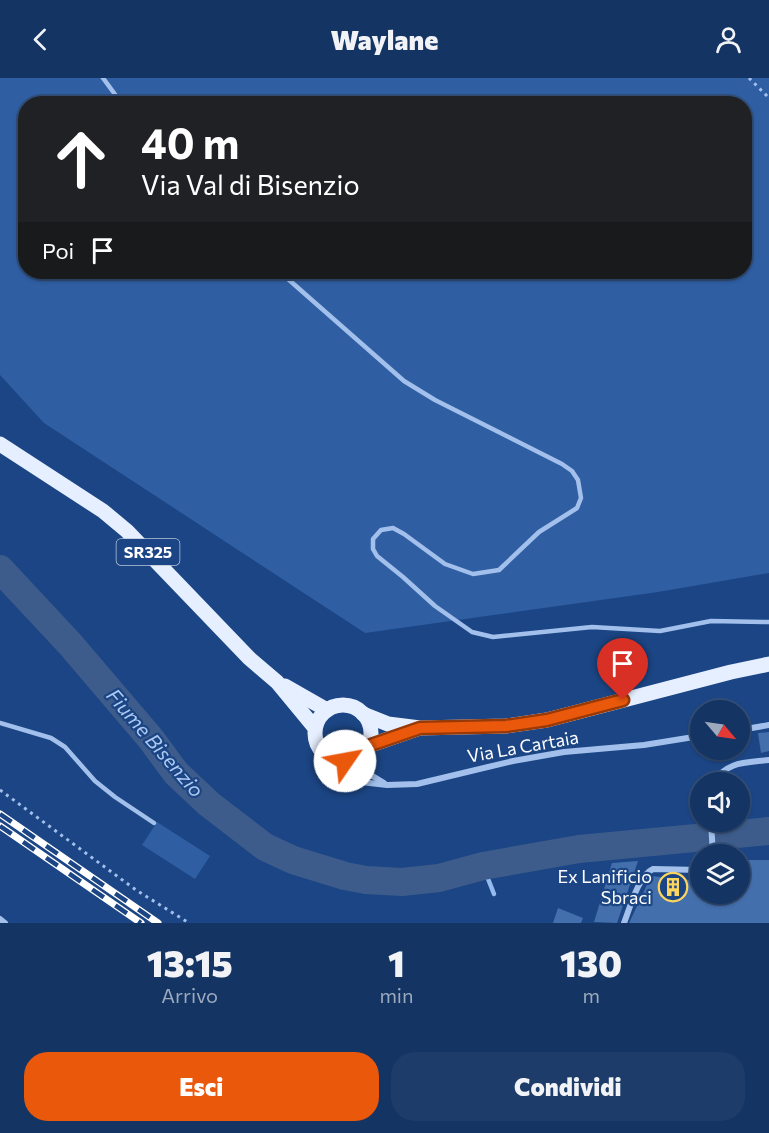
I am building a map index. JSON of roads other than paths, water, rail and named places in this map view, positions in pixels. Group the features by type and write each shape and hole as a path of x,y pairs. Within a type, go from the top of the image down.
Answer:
{"main road":[{"name":"SR325","path":"0,444 103,511 127,531 249,658 277,682 315,728 315,738 321,751 328,757"},
{"path":"315,728 320,717 327,710 344,705 388,724 420,728 506,726 547,720 769,664"},
{"name":"SR325","path":"277,682 327,710"},
{"path":"363,714 370,731 368,746"},
{"path":"328,757 345,761 355,758 368,746 420,728"}],"street":[{"path":"750,728 769,725"},
{"name":"Via La Cartaia","path":"328,757 344,775 361,782 387,785 417,784 513,761 564,752 644,746 690,738"},
{"path":"355,758 366,772 387,785"},
{"path":"720,772 734,764 769,760"},
{"path":"624,923 642,879 648,872 653,869 690,870"},
{"path":"0,919 5,923"}],"lane":[{"path":"103,78 116,96"},
{"path":"288,279 404,381 435,400 562,464 572,471 578,480 581,498 577,508 538,532 499,570 473,574 444,564 393,528 381,530 373,539 373,549 377,556 403,576 435,606 472,632 493,637 592,627 660,631 711,621 769,622"},
{"path":"0,723 51,738 65,747 95,781 154,823"}],"waterway":[{"name":"Fiume Bisenzio","path":"0,569 70,644 151,739 176,773 209,804 265,847 293,860 345,876 402,882 439,878 483,866 579,849 769,831"},
{"path":"483,866 494,894"}],"railway":[{"path":"0,814 158,923"},
{"path":"0,826 141,923"}],"place":[{"name":"Ex Lanificio Sbraci","path":"673,887"}]}
